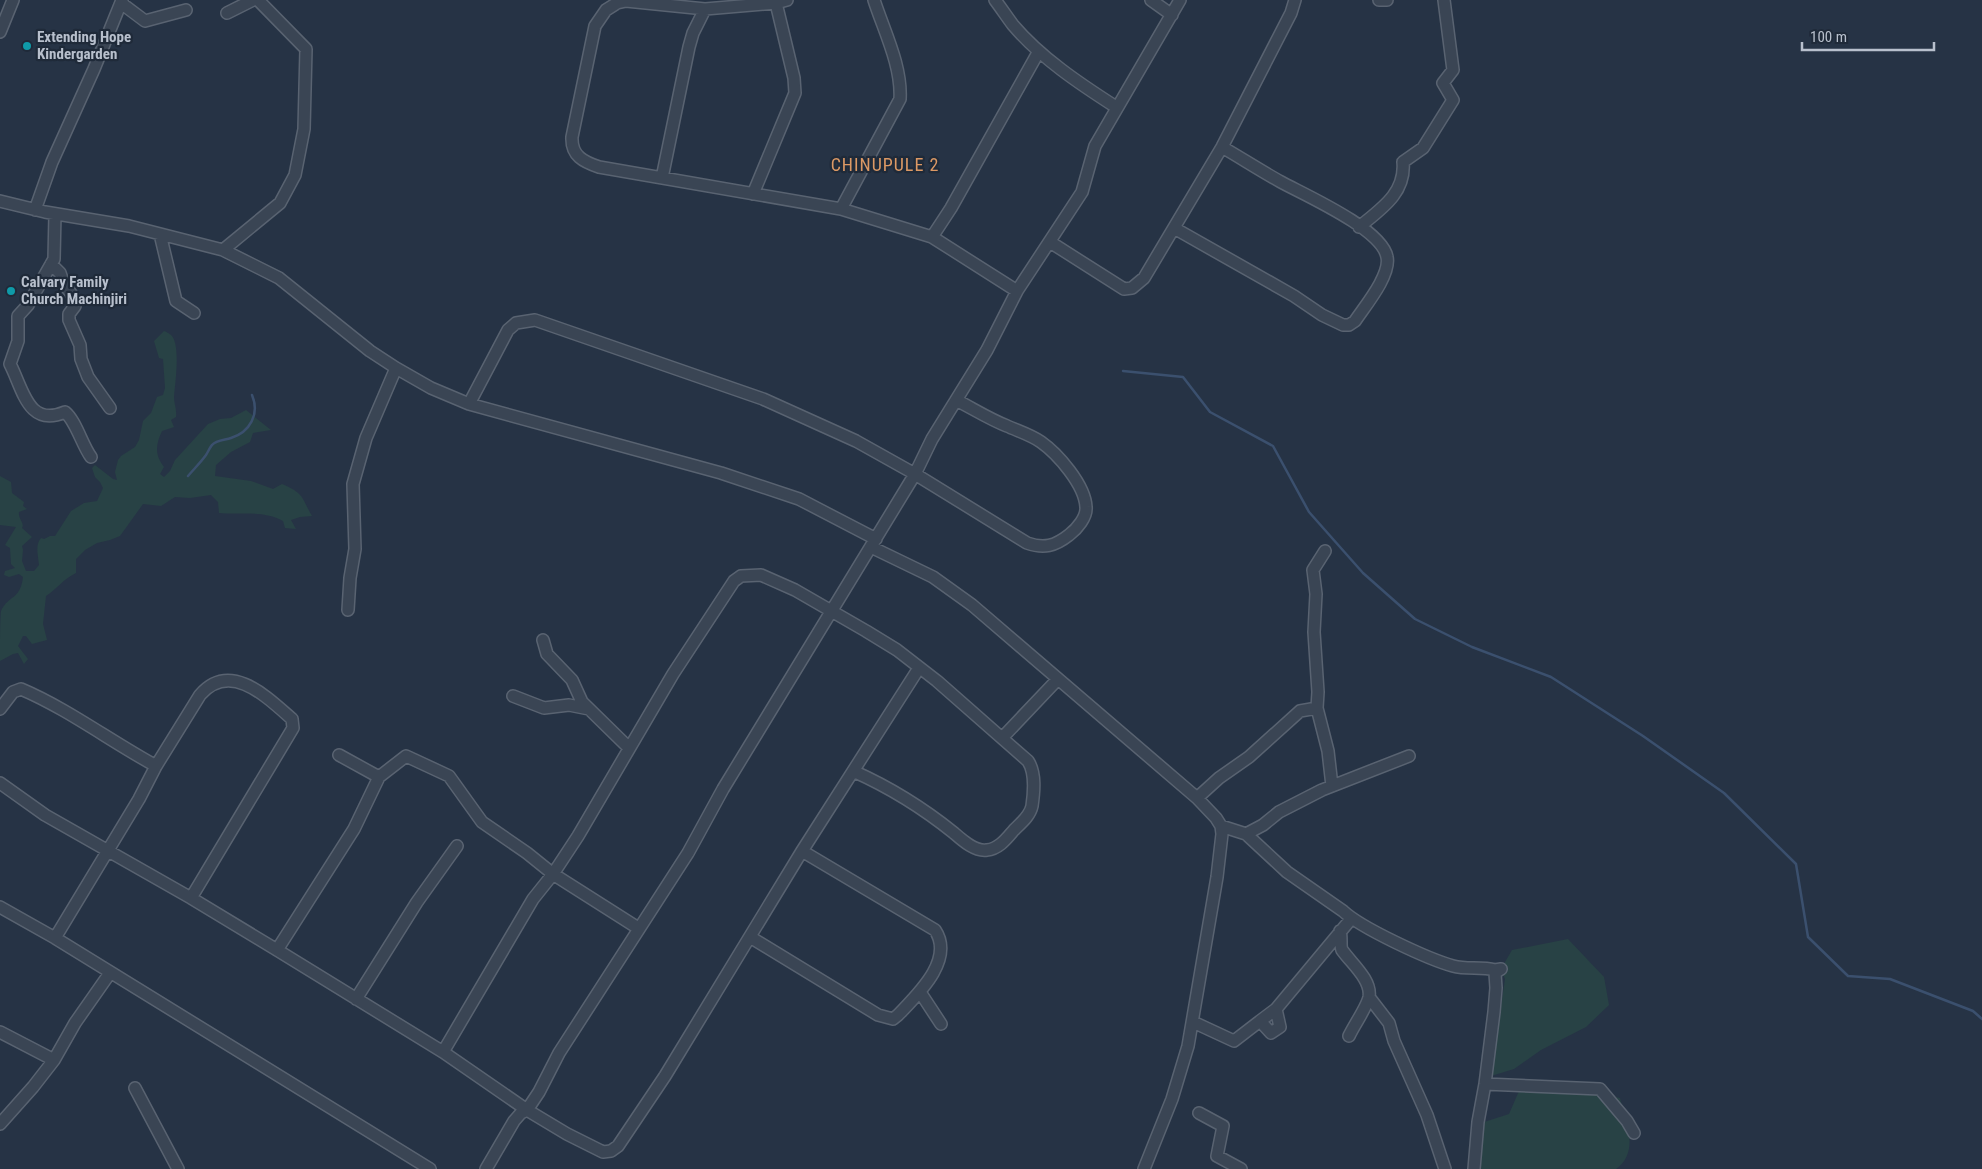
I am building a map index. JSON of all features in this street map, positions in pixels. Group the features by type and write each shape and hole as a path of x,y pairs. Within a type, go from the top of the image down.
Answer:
{"street":[{"path":"0,32 13,0"},
{"path":"227,13 253,0"},
{"path":"223,250 280,203 295,175 304,129 306,49 258,0"},
{"path":"841,209 900,99 901,84 874,0"},
{"path":"995,0 1014,26 1039,51 1090,91 1116,107"},
{"path":"1150,0 1172,14"},
{"path":"486,1169 514,1121 521,1113 527,1110 559,1053 688,853 723,789 915,474 932,439 987,350 1017,291 1082,192 1095,146 1180,0"},
{"path":"1050,242 1124,289 1132,288 1144,278 1222,147 1291,13 1295,0"},
{"path":"1380,0 1387,0"},
{"path":"1359,227 1382,208 1396,193 1404,175 1403,162 1423,148 1453,100 1443,83 1453,70 1444,0"},
{"path":"753,194 795,93 782,2 705,9 626,1 617,3 606,10 595,26 572,137 571,145 574,153 581,159 599,167 753,194 841,209 932,237 1017,291"},
{"path":"35,210 52,162 94,69 121,2 145,21 186,10"},
{"path":"662,178 686,56 693,33 705,9"},
{"path":"932,237 951,208 1039,51"},
{"path":"1174,228 1294,296 1322,315 1343,325 1349,325 1355,321 1373,294 1387,267 1388,258 1384,248 1371,235 1315,199 1282,183 1222,147"},
{"path":"0,200 35,210 129,226 223,250 279,278 370,351 431,388 469,404 721,473 799,499 940,582 972,605 1058,680 1113,724 1197,798 1216,818 1221,826 1222,834 1217,877 1188,1046 1172,1099 1144,1169"},
{"path":"55,214 54,259 28,305 18,316 18,342 10,364 30,406 44,416 55,416 65,412 70,415 91,457"},
{"path":"160,234 176,301 194,313"},
{"path":"51,264 60,273 63,282 74,298 75,306 69,314 69,320 78,338 81,360 88,377 110,408"},
{"path":"469,404 508,330 516,323 535,320 763,399 856,441 915,474 1027,542 1037,546 1058,544 1075,531 1084,516 1086,506 1081,491 1066,466 1055,454 1031,436 1005,426 956,400"},
{"path":"348,610 350,578 355,549 353,484 366,438 396,368"},
{"path":"1325,552 1313,570 1316,594 1314,632 1318,692 1316,708 1328,751 1332,786"},
{"path":"443,1052 533,900 578,836 673,674 734,581 741,576 761,575 794,590 897,650 937,681 1032,766 1034,772 1032,804 1027,817 1002,843 987,850 977,849 903,798 880,784 852,771"},
{"path":"543,640 547,654 572,680 582,702 629,748"},
{"path":"0,783 45,815 191,898 443,1052 527,1110 596,1150 603,1152 611,1151 618,1146 665,1076 802,851 919,668"},
{"path":"55,938 200,695 210,686 222,680 241,682 261,694 292,719 293,728 291,735 191,898"},
{"path":"1002,738 1058,680"},
{"path":"0,709 13,692 21,689 84,723 126,750 156,766"},
{"path":"513,696 544,708 569,706 590,709"},
{"path":"1197,798 1219,778 1249,757 1300,711 1316,708"},
{"path":"338,755 379,777"},
{"path":"277,950 354,829 379,777 406,756 448,776 482,822 527,853 553,874 638,928"},
{"path":"1246,834 1263,825 1280,812 1332,786 1409,756"},
{"path":"1221,826 1246,834 1287,872 1351,918 1407,946 1454,966 1501,969 1495,973 1496,988 1486,1084 1478,1122 1474,1169"},
{"path":"356,999 417,902 457,846"},
{"path":"750,937 861,1006 887,1018 893,1019 898,1016 929,981 940,959 942,947 940,938 935,930 802,851"},
{"path":"0,907 55,938 430,1169"},
{"path":"1192,1022 1234,1041 1260,1021 1271,1033 1280,1026 1276,1009 1351,918"},
{"path":"1340,931 1341,948 1362,975 1368,987 1369,997 1364,1010 1355,1021 1349,1036"},
{"path":"0,1124 34,1087 54,1060 75,1023 110,973"},
{"path":"920,992 941,1024"},
{"path":"1369,997 1389,1023 1394,1041 1427,1115 1445,1169"},
{"path":"0,1032 54,1060"},
{"path":"1486,1084 1600,1089 1627,1121 1634,1133"},
{"path":"135,1088 178,1169"},
{"path":"1199,1113 1223,1126 1217,1156 1241,1169"}],"green space":[{"path":"164,331 171,335 176,347 177,364 174,397 176,417 171,420 174,427 162,431 158,440 157,453 164,467 160,474 164,477 170,471 175,460 208,424 220,419 231,418 246,410 271,430 253,433 250,442 231,452 216,465 215,476 251,481 273,489 282,484 299,494 312,516 291,520 296,529 285,528 283,521 268,515 219,513 218,502 211,495 190,498 175,497 161,506 143,504 120,536 97,543 85,550 76,559 76,573 67,578 46,596 43,624 47,640 32,644 26,636 23,636 18,646 28,659 24,664 18,653 0,661 1,611 7,602 17,594 22,585 23,577 19,574 9,577 4,575 5,571 15,568 11,564 10,548 5,545 16,527 0,525 0,476 11,482 12,493 24,502 23,506 27,509 19,512 19,517 23,524 22,528 32,537 22,546 22,561 26,571 34,571 39,565 37,547 41,538 55,536 71,511 84,503 97,501 103,488 95,477 92,468 95,465 117,480 115,472 118,460 135,447 139,440 143,421 151,413 157,397 163,395 165,388 163,359 159,358 154,341"},
{"path":"1568,939 1604,977 1609,1005 1586,1027 1541,1050 1514,1069 1491,1076 1505,979 1501,969 1512,950"},
{"path":"1575,1088 1620,1098 1628,1127 1629,1145 1628,1154 1616,1169 1477,1169 1481,1123 1509,1114 1519,1091"}],"waterway":[{"path":"1123,371 1183,377 1210,412 1273,446 1309,512 1363,573 1415,619 1472,647 1551,677 1643,736 1724,793 1796,864 1808,937 1848,976 1890,979 1973,1011 1982,1019"},
{"path":"188,476 214,443 238,435 248,427 252,421 255,409 252,395"}],"place":[{"name":"Extending Hope Kindergarden","path":"27,46"},
{"name":"Calvary Family Church Machinjiri","path":"11,291"}],"district":[{"name":"CHINUPULE 2","path":"885,165"}]}
